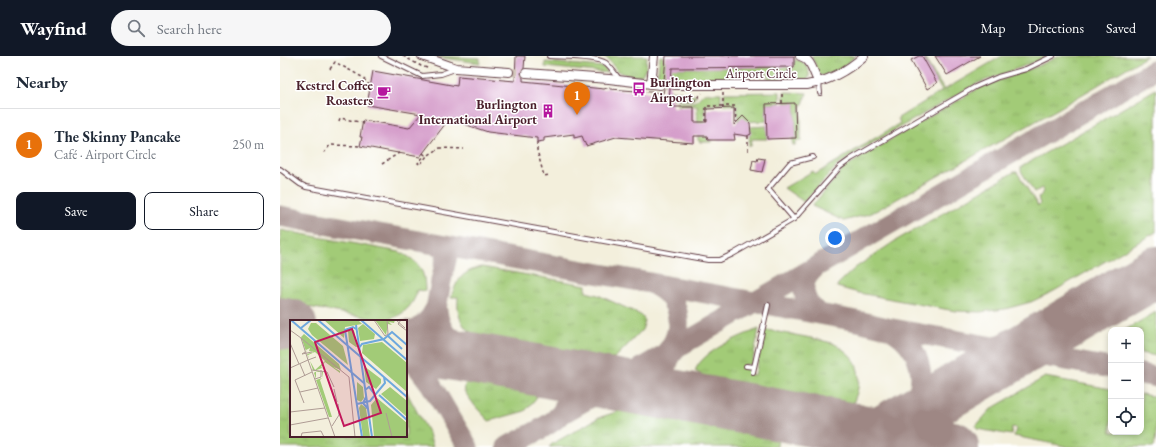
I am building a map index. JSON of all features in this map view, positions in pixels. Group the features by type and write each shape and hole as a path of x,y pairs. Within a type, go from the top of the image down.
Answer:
{"street":[{"path":"422,56 456,68 509,72"},
{"path":"651,84 654,56"},
{"path":"800,56 805,57 809,61 819,83"},
{"name":"Airport Circle","path":"674,86 795,85 819,83 841,74 864,56"},
{"path":"526,73 620,80 660,86"}],"lane":[{"path":"381,56 422,76 441,74 456,68"},
{"path":"549,56 595,59 603,62 620,80"},
{"path":"280,169 293,180 306,187 708,260 720,260 794,219 840,168 851,159 975,87 998,77 1026,69 1053,56"},
{"path":"819,83 820,93"},
{"path":"794,219 768,190 790,163 813,157"},
{"path":"746,366 753,370 768,305"}],"path":[{"path":"404,56 420,66 441,74"},
{"path":"330,70 335,62 362,77 370,86"},
{"path":"723,91 723,109"},
{"path":"782,96 782,103"},
{"path":"706,122 706,106 736,106 736,122"},
{"path":"338,121 340,118 364,123"},
{"path":"748,135 748,151"},
{"path":"538,142 537,150 544,176 549,175"},
{"path":"324,153 330,145 360,146"},
{"path":"423,153 425,155 418,163 420,165 427,156 440,148 464,149"},
{"path":"382,164 400,153"}],"green space":[{"path":"435,56 480,58 480,63 443,58"},
{"path":"604,56 647,56 646,68 642,75 626,75 617,70"},
{"path":"660,56 663,56 664,61 676,68 789,67 780,80 768,80 768,73 733,73 733,80 679,81 678,78 667,78 666,81 658,81 657,78"},
{"path":"811,56 856,56 840,69 823,76 818,74"},
{"path":"922,56 944,90 1002,56 1048,56 976,84 860,150 837,166 804,202 784,188 813,171 816,174 900,123 898,118 942,91"},
{"path":"1059,56 1147,56 1056,110 872,213 844,221 812,206 844,168 871,151 981,87 1036,67"},
{"path":"794,60 801,61 806,65 809,74 809,78 807,80 784,80 794,67"},
{"path":"545,62 603,67 609,73 545,67"},
{"path":"1156,89 1156,232 1054,291 1031,302 1005,309 980,312 955,311 859,293 837,287 838,284 855,268 895,241 1014,172 1017,172 1038,206 1040,204 1038,198 1044,192 1042,188 1034,192 1021,171 1021,167"},
{"path":"668,91 681,91 687,96 697,95 692,100 684,100 667,97"},
{"path":"780,92 780,103 766,104 767,121 738,122 737,105 724,105 724,93"},
{"path":"784,92 807,93 803,104 801,105 801,141 796,141 795,145 793,145 792,139 796,138 795,103 784,103"},
{"path":"706,93 721,93 721,104 705,105 704,136 707,136 708,140 711,140 711,142 700,142 698,140 697,106 677,105 677,102 694,102"},
{"path":"767,126 767,139 752,139 751,146 749,146 750,127"},
{"path":"280,230 400,252 412,259 420,267 424,277 425,291 418,290 409,307 399,315 381,320 280,302"},
{"path":"482,267 586,285 586,292 598,295 642,316 645,321 642,330 615,358 587,358 487,340 479,337 468,330 460,319 458,297 451,297 458,281 465,274"},
{"path":"1156,312 1156,356 1144,354 1144,327 1130,327"},
{"path":"759,329 752,365 745,364 744,367 750,369 751,375 755,375 764,332 767,330 832,343 840,347 851,357 858,370 859,385 851,407 716,382 695,371 705,357 722,345"},
{"path":"280,346 290,348 290,437 407,437 407,393 429,434 433,447 280,447"},
{"path":"1045,377 1108,388 1108,435 1144,435 1144,395 1156,397 1156,435 1154,447 1069,447 1014,436 1016,428 1012,427 1011,435 977,429 976,426 991,409"},
{"path":"469,380 496,382 513,386 530,392 537,397 525,411 489,421 464,391 465,385"},
{"path":"622,410 648,411 758,430 778,435 777,447 549,447 598,418"}],"building":[{"name":"Burlington International Airport","path":"516,56 525,56 524,68 521,73 523,81 604,89 610,87 610,89 663,93 665,85 666,56 794,56 794,67 672,68 671,81 669,85 669,99 673,99 672,107 694,107 694,122 707,122 707,109 734,108 734,125 743,116 750,123 751,134 747,136 734,134 735,140 708,140 707,136 694,136 694,143 616,137 586,146 582,136 574,138 574,134 544,138 544,141 537,142 537,138 488,132 449,119 420,157 360,146 363,120 409,128 421,114 367,105 373,71 457,86 458,76 515,81"},
{"path":"922,56 937,83 927,89 911,60"},
{"path":"935,56 980,56 947,75"},
{"path":"795,103 796,138 767,139 766,104"},
{"path":"758,158 765,159 762,172 751,170 753,160 757,161"}],"taxiway":[{"path":"607,388 1156,69"},
{"path":"280,216 1108,367"},
{"path":"449,247 441,281 426,365 430,383 468,447"},
{"path":"816,267 806,279 804,292 809,304 820,314"},
{"path":"653,284 665,292 672,300 678,316 677,333 670,348 664,355"},
{"path":"407,335 416,331 424,325 436,308"},
{"path":"437,310 439,320 446,335 466,351 482,360 483,358"},
{"path":"890,329 908,344 919,363 921,373 917,396 911,409 900,421"},
{"path":"677,348 667,364 666,369 668,380 678,392 696,400"},
{"path":"407,358 417,366 430,383"},
{"path":"507,447 547,425 558,417 563,411 566,399 565,393 559,382 549,373"},
{"path":"1144,375 1156,377"},
{"path":"558,416 607,388 620,386"}],"runway":[{"path":"865,442 1156,272"},
{"path":"280,323 290,325"},
{"path":"407,346 953,447"}],"tunnel":[{"path":"509,72 526,73"},
{"path":"660,85 674,85"}],"place":[{"name":"Burlington Airport","path":"639,89"},
{"name":"Kestrel Coffee Roasters","path":"384,92"},
{"name":"Burlington International Airport","path":"548,111"},
{"name":"The Skinny Pancake","path":"577,115"}]}
